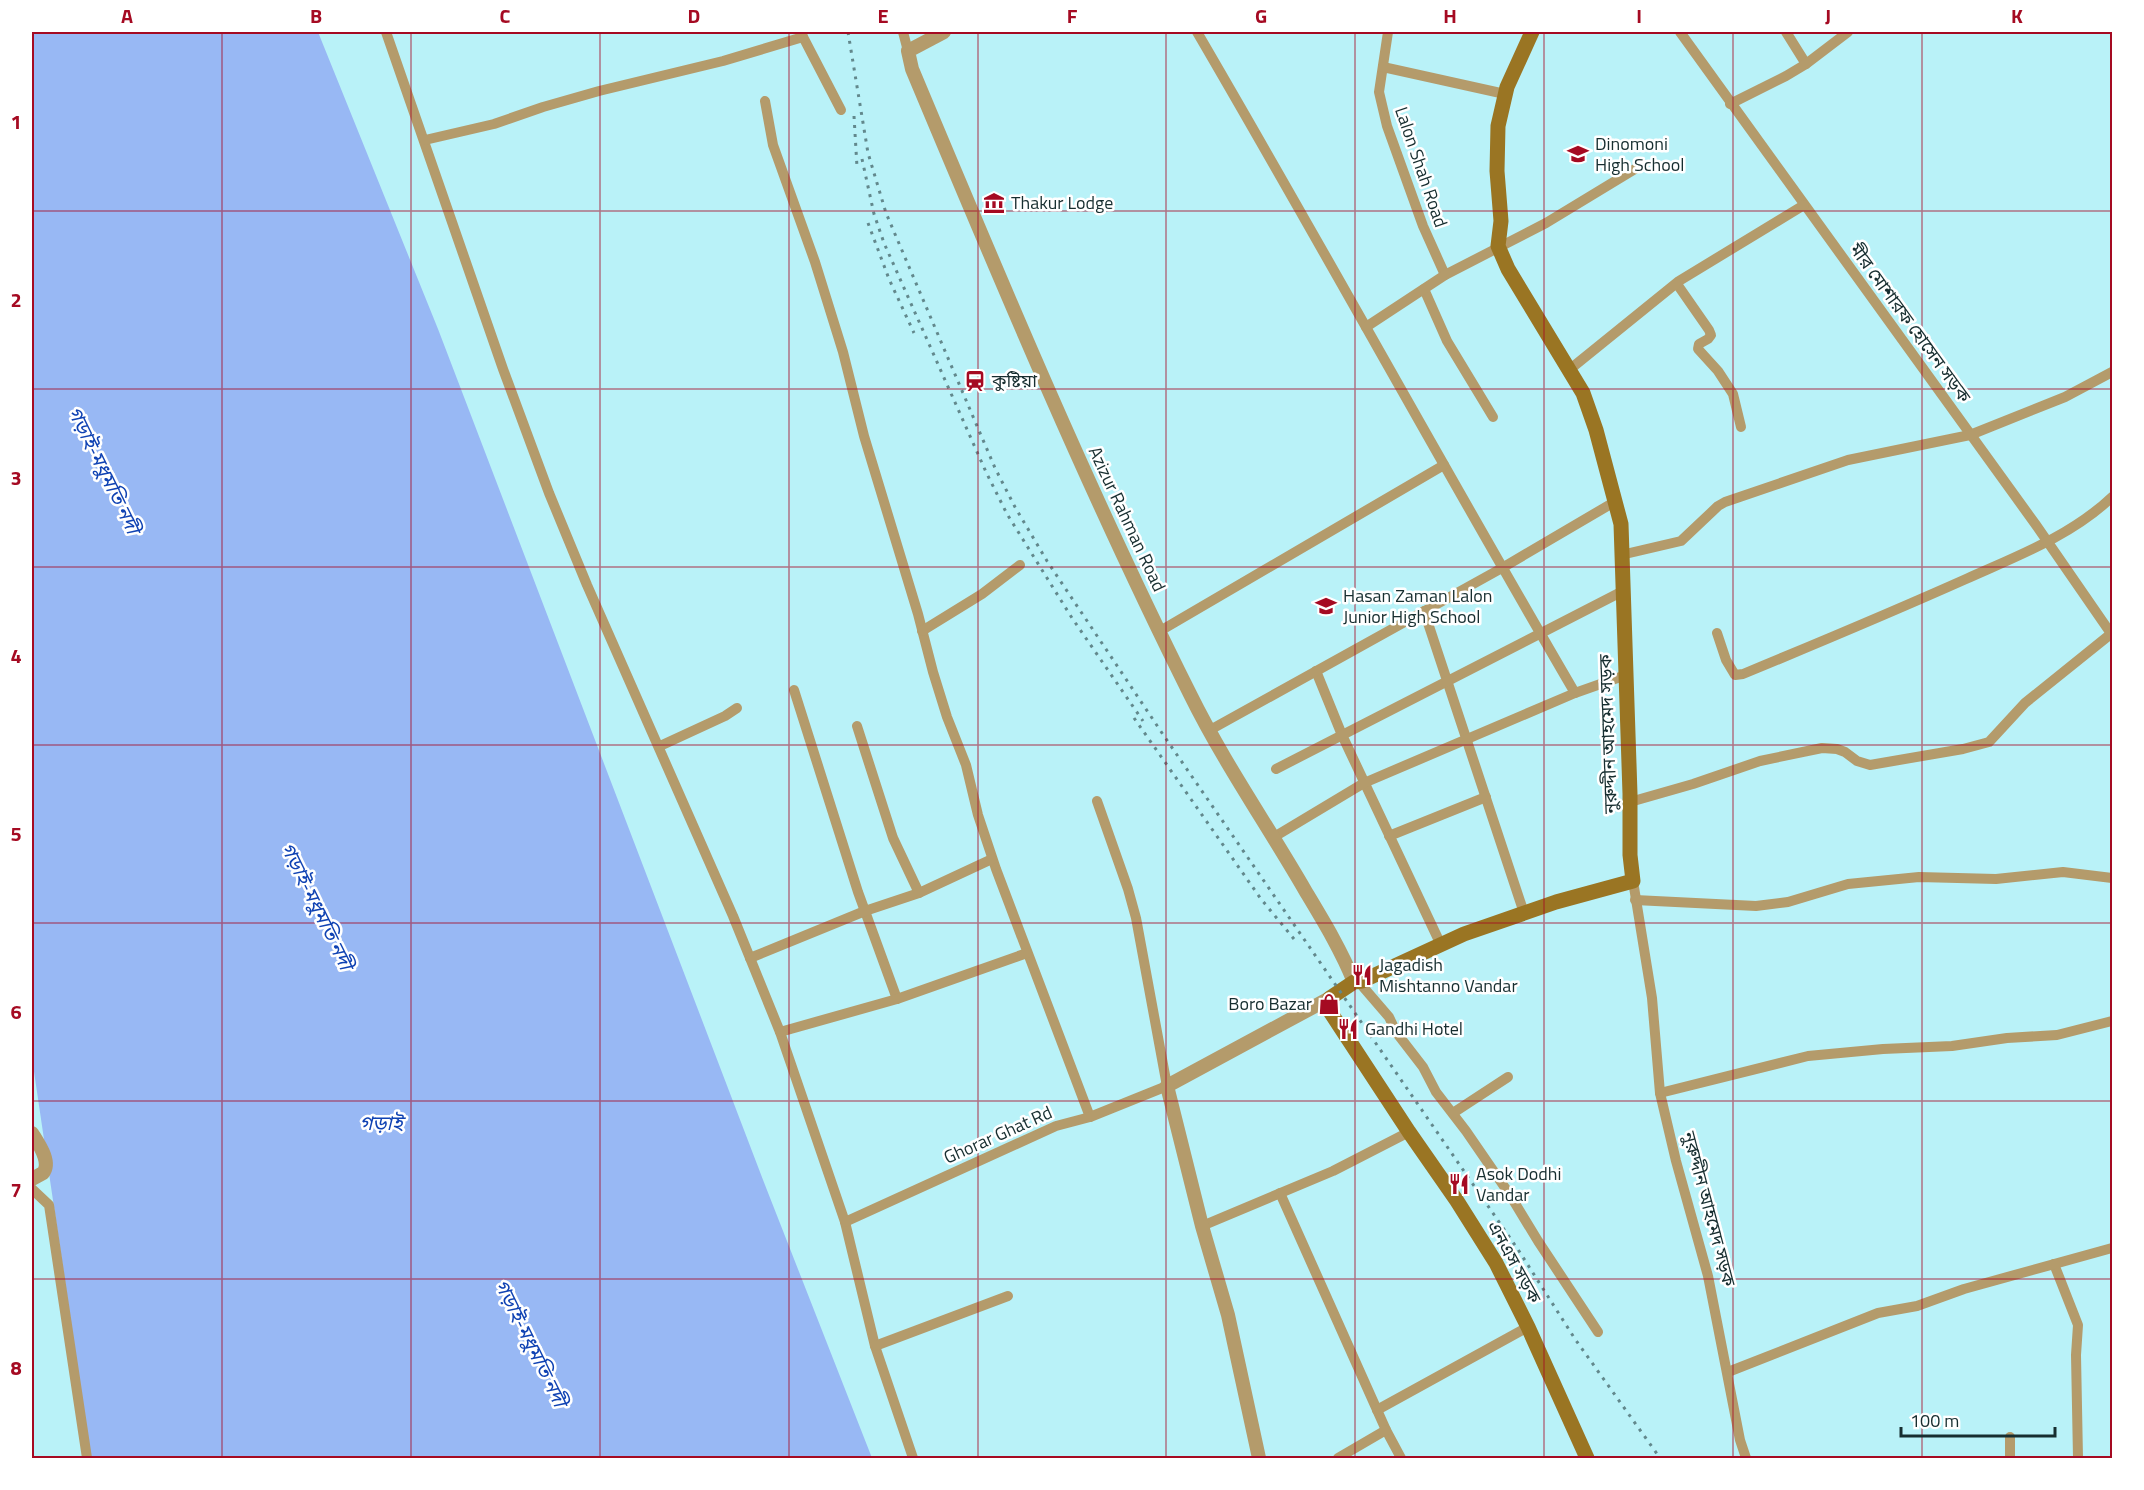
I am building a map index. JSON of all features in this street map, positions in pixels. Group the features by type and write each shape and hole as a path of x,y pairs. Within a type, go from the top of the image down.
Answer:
{"main road":[{"name":"নুরুদ্দীন আহমেদ সড়ক","path":"1532,32 1505,94 1498,126 1497,171 1501,221 1498,246 1508,269 1586,402 1621,524 1630,855 1633,881"},
{"path":"1330,998 1356,982 1464,934 1556,902 1633,881"},
{"name":"এনএস সড়ক","path":"1330,998 1331,1013 1496,1263 1528,1327 1587,1458"}],"street":[{"path":"386,32 503,369 549,493 587,585 660,746 780,1032 845,1222 875,1346 913,1458"},
{"path":"903,32 908,51 944,32"},
{"path":"1197,32 1269,154 1575,693"},
{"name":"Lalon Shah Road","path":"1388,32 1379,92 1387,126 1422,226 1445,275"},
{"name":"মীর মোশারফ হোসেন সড়ক","path":"1680,32 2112,634"},
{"path":"1786,32 1806,64"},
{"path":"1730,104 1761,90 1806,64 1848,32"},
{"path":"424,140 494,124 599,91 723,61 801,34 841,110"},
{"name":"Azizur Rahman Road","path":"908,51 912,69 992,260 1100,506 1191,697 1343,954 1356,982"},
{"path":"1383,67 1505,94"},
{"path":"765,101 773,145 815,262 843,352 864,436 947,717 966,765 992,859 1090,1117"},
{"path":"1366,327 1445,275 1546,223 1635,169"},
{"path":"1569,370 1679,281 1804,205"},
{"path":"1677,284 1709,330 1711,335 1699,344 1698,348 1718,371 1733,394 1741,426"},
{"path":"1424,289 1447,340 1493,417"},
{"path":"1622,555 1682,542 1718,506 1737,498 1848,460 1970,435 2065,396 2112,372"},
{"path":"1160,631 1444,465"},
{"path":"1717,633 1730,670 1735,675 1743,674 1874,620 2048,542 2096,513 2112,497"},
{"path":"1210,730 1502,568 1616,501"},
{"path":"922,631 982,594 1020,565"},
{"path":"1276,769 1623,591"},
{"path":"1424,611 1524,913"},
{"path":"1630,802 1760,761 1822,748 1837,749 1857,761 1870,765 1989,742 2025,703 2112,634"},
{"path":"1316,671 1342,735 1441,945"},
{"path":"1274,837 1364,783 1575,693 1626,675"},
{"path":"794,690 865,911 897,999"},
{"path":"660,746 726,716 737,708"},
{"path":"857,726 893,838 920,893"},
{"path":"1389,836 1486,797"},
{"path":"1096,801 1128,889 1136,918 1167,1086 1202,1226 1228,1315 1259,1458"},
{"path":"750,958 865,911 920,893 992,859"},
{"path":"1635,900 1756,906 1788,902 1848,884 1909,878 1996,879 2063,872 2112,878"},
{"name":"নুরুদ্দীন আহমেদ সড়ক","path":"1633,881 1652,998 1660,1093 1708,1276 1740,1440 1746,1458"},
{"path":"780,1032 897,999 1027,952"},
{"path":"1356,982 1389,1017 1396,1032 1423,1067 1436,1092 1509,1195 1598,1332"},
{"path":"1167,1086 1330,998"},
{"path":"1660,1093 1808,1056 1952,1046 2018,1037 2057,1035 2112,1021"},
{"path":"1453,1113 1508,1077"},
{"name":"Ghorar Ghat Rd","path":"845,1222 1056,1126 1090,1117 1167,1086"},
{"path":"1202,1226 1333,1171 1409,1132"},
{"path":"32,1133 45,1159 46,1166 43,1173 32,1179"},
{"path":"32,1189 49,1205 87,1458"},
{"path":"1280,1193 1386,1430 1401,1458"},
{"path":"1728,1372 1878,1313 1917,1306 1964,1289 2112,1248"},
{"path":"2054,1264 2078,1325 2076,1355 2078,1458"},
{"path":"875,1346 1008,1296"},
{"path":"1377,1410 1528,1327"},
{"path":"1338,1458 1386,1430"},
{"path":"2010,1437 2010,1458"}],"water":[{"name":"গড়াই","path":"32,32 318,32 438,329 765,1185 872,1458 91,1458 32,1058"}],"railway":[{"path":"848,32 868,153 886,213 995,468 1015,507 1047,561 1164,736 1519,1251 1575,1339 1660,1458"},
{"path":"854,116 857,167"},
{"path":"862,159 874,214 884,243 986,472 1007,514 1072,618 1143,721"},
{"path":"868,223 889,279 914,333"},
{"path":"1134,718 1261,899 1294,939"}],"place":[{"name":"Dinomoni High School","path":"1578,154"},
{"name":"Thakur Lodge","path":"994,203"},
{"name":"কুষ্টিয়া","path":"975,381"},
{"name":"Hasan Zaman Lalon Junior High School","path":"1326,606"},
{"name":"Jagadish Mishtanno Vandar","path":"1362,975"},
{"name":"Boro Bazar","path":"1329,1004"},
{"name":"Gandhi Hotel","path":"1348,1029"},
{"name":"Asok Dodhi Vandar","path":"1459,1184"}],"water label":[{"name":"গড়াই-মধুমতি নদী","path":"104,470"},
{"name":"গড়াই-মধুমতি নদী","path":"317,906"},
{"name":"গড়াই-মধুমতি নদী","path":"531,1343"}]}
